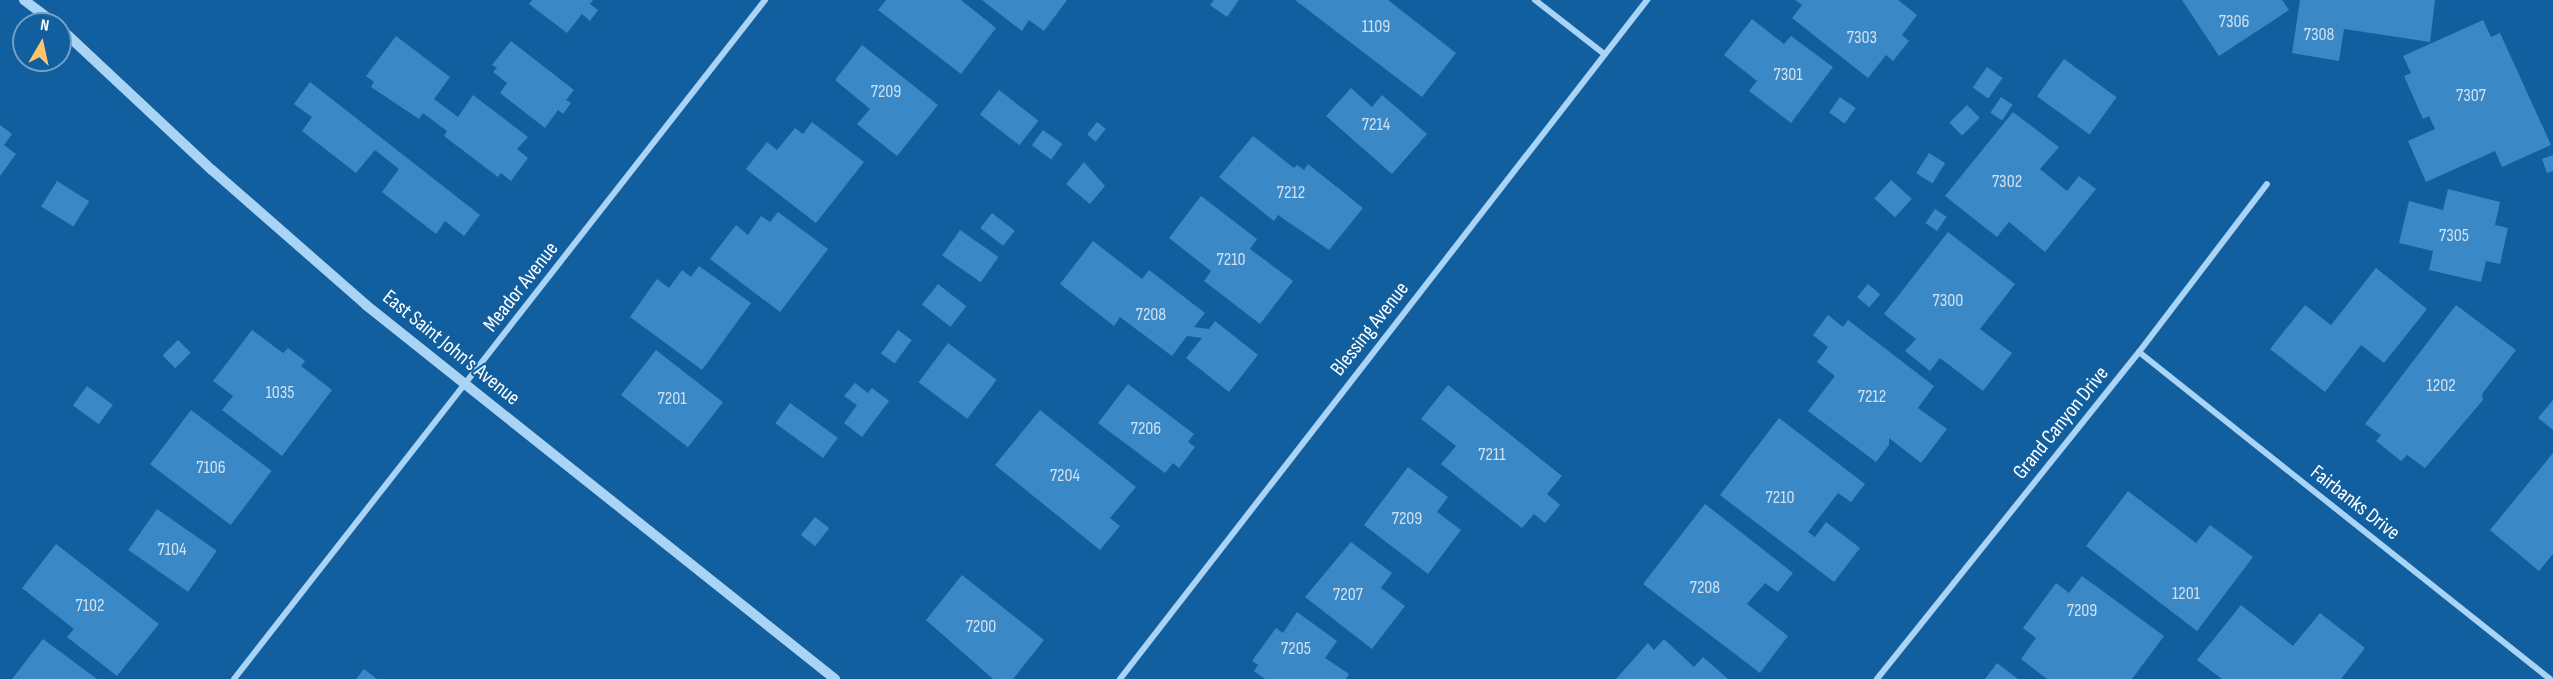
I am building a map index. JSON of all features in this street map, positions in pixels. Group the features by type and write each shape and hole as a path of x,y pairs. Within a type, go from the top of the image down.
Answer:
{"street":[{"path":"24,0 40,12"},
{"name":"Meador Avenue","path":"234,679 765,0"},
{"path":"1535,0 1604,54"},
{"name":"Blessing Avenue","path":"1120,679 1647,0"},
{"name":"East Saint John's Avenue","path":"72,39 212,170 366,305 835,679"},
{"name":"Grand Canyon Drive","path":"1877,679 2139,352 2267,184"},
{"name":"Fairbanks Drive","path":"2139,352 2550,679"}],"building":[{"path":"532,0 593,0 590,4 598,10 590,21 582,14 567,33 529,4"},
{"path":"886,0 961,0 996,28 961,74 878,10"},
{"path":"982,0 1067,0 1044,31 1029,20 1022,31"},
{"path":"1214,0 1239,0 1227,17 1210,5"},
{"path":"1295,0 1388,0 1456,53 1422,97"},
{"path":"1795,0 1898,0 1917,15 1902,35 1909,41 1893,61 1886,55 1868,78 1792,18 1802,5"},
{"path":"2182,0 2282,0 2289,10 2219,56"},
{"path":"2300,0 2435,0 2430,42 2344,29 2339,61 2292,53"},
{"path":"1752,19 1784,44 1791,36 1833,67 1791,123 1749,91 1757,81 1724,55"},
{"path":"2483,20 2491,37 2500,33 2551,145 2502,167 2495,151 2426,182 2408,141 2435,129 2429,116 2423,119 2404,76 2411,73 2403,56"},
{"path":"396,36 450,77 434,99 458,117 473,95 528,137 517,149 528,158 511,181 501,173 498,177 444,136 447,131 423,113 419,119 371,87 374,82 366,76"},
{"path":"511,41 574,90 566,100 571,103 563,114 558,110 545,128 500,93 507,83 493,72 497,68 492,65"},
{"path":"862,45 938,105 897,156 857,124 870,109 835,80"},
{"path":"2064,59 2117,97 2090,134 2037,96"},
{"path":"1987,67 2003,78 1988,98 1973,87"},
{"path":"310,82 480,215 464,236 445,221 436,234 382,192 399,169 375,150 356,173 302,131 312,117 294,104"},
{"path":"1351,88 1372,107 1382,95 1427,134 1392,174 1326,116"},
{"path":"999,90 1038,121 1019,145 980,114"},
{"path":"1840,97 1856,108 1845,123 1829,113"},
{"path":"2001,97 2013,105 2002,121 1990,113"},
{"path":"1967,105 1980,118 1962,135 1949,123"},
{"path":"2013,112 2059,147 2040,169 2067,191 2079,176 2096,189 2045,252 2009,222 1997,237 1945,196"},
{"path":"812,122 864,162 816,223 746,169 767,142 777,150 795,128 803,134"},
{"path":"1097,122 1106,129 1096,141 1087,135"},
{"path":"0,125 12,134 4,145 16,154 0,176"},
{"path":"1043,130 1062,144 1051,159 1032,145"},
{"path":"1253,136 1294,168 1297,165 1304,170 1308,164 1363,208 1329,250 1278,215 1274,221 1219,177"},
{"path":"1929,153 1945,163 1932,183 1916,173"},
{"path":"2553,155 2553,171 2547,173 2542,159"},
{"path":"1084,162 1105,186 1090,204 1066,184"},
{"path":"1891,180 1912,199 1895,217 1874,199"},
{"path":"57,181 89,201 73,227 41,206"},
{"path":"2448,189 2500,202 2495,225 2508,228 2500,264 2486,261 2481,282 2429,270 2433,251 2399,243 2409,201 2443,210"},
{"path":"1201,196 1257,239 1250,249 1293,281 1260,324 1204,281 1211,271 1169,238"},
{"path":"1935,209 1947,217 1937,231 1925,223"},
{"path":"778,212 828,249 780,312 710,259 736,225 748,235 761,216 770,222"},
{"path":"992,213 1015,231 1003,246 980,228"},
{"path":"960,230 999,257 981,282 942,255"},
{"path":"1948,232 2015,284 1980,329 2012,353 1983,391 1940,358 1930,371 1905,351 1916,339 1884,314"},
{"path":"1093,241 1142,279 1149,270 1205,313 1194,327 1209,329 1215,321 1258,355 1229,392 1186,358 1202,338 1187,336 1172,356 1120,317 1114,326 1060,284"},
{"path":"699,266 751,303 702,370 630,317 657,279 669,288 682,270 691,277"},
{"path":"2376,268 2427,309 2384,363 2361,345 2325,392 2270,349 2305,305 2331,325"},
{"path":"938,284 966,306 950,327 922,304"},
{"path":"1868,284 1880,294 1869,307 1857,297"},
{"path":"2456,305 2516,350 2482,394 2483,400 2425,468 2407,455 2401,461 2376,441 2381,435 2365,424"},
{"path":"1828,315 1843,327 1848,320 1934,386 1918,408 1947,429 1921,463 1889,438 1889,445 1876,462 1808,411 1835,376 1817,362 1828,347 1813,335"},
{"path":"252,330 283,353 288,348 305,361 301,366 332,390 282,456 222,410 233,396 213,381"},
{"path":"898,330 912,340 895,363 881,353"},
{"path":"178,340 191,353 175,368 162,356"},
{"path":"948,343 997,380 967,419 919,382"},
{"path":"656,350 723,402 688,447 621,395"},
{"path":"855,383 868,393 872,388 889,401 862,437 844,423 857,405 844,396"},
{"path":"1128,384 1194,434 1188,442 1195,447 1179,468 1173,463 1165,473 1098,423"},
{"path":"1448,385 1562,476 1547,494 1560,505 1545,523 1534,514 1522,528 1441,464 1456,446 1421,419"},
{"path":"87,386 113,405 99,424 73,405"},
{"path":"2553,400 2553,430 2538,418"},
{"path":"790,403 838,438 823,458 775,423"},
{"path":"191,410 272,471 231,525 150,464"},
{"path":"1040,410 1136,487 1110,518 1120,526 1100,550 995,465"},
{"path":"1779,418 1865,484 1851,502 1838,493 1808,532 1815,537 1826,522 1860,548 1834,582 1720,495"},
{"path":"2553,453 2553,554 2539,571 2490,530"},
{"path":"1408,467 1448,497 1437,512 1461,530 1428,574 1364,525"},
{"path":"2128,491 2196,543 2210,525 2253,557 2197,631 2086,546"},
{"path":"1705,504 1793,573 1778,592 1765,583 1747,604 1788,636 1760,673 1643,584"},
{"path":"157,509 217,551 188,592 128,550"},
{"path":"815,517 829,528 815,546 801,535"},
{"path":"1351,542 1392,573 1381,588 1405,606 1372,649 1305,597"},
{"path":"56,544 159,624 117,676 67,637 74,629 22,588"},
{"path":"962,575 1044,640 1013,679 993,679 926,620"},
{"path":"2082,576 2164,636 2132,679 2047,679 2021,659 2036,638 2023,628 2056,583 2069,593"},
{"path":"2241,605 2293,646 2320,613 2365,648 2341,679 2222,679 2197,660"},
{"path":"1297,612 1337,641 1325,658 1349,674 1346,679 1265,679 1254,671 1258,665 1252,661 1276,628 1283,633"},
{"path":"43,639 97,679 12,679"},
{"path":"1664,639 1694,667 1703,657 1728,679 1616,679 1648,643 1654,650"},
{"path":"1997,663 2018,679 1985,679"},
{"path":"364,669 377,679 356,679"}]}
